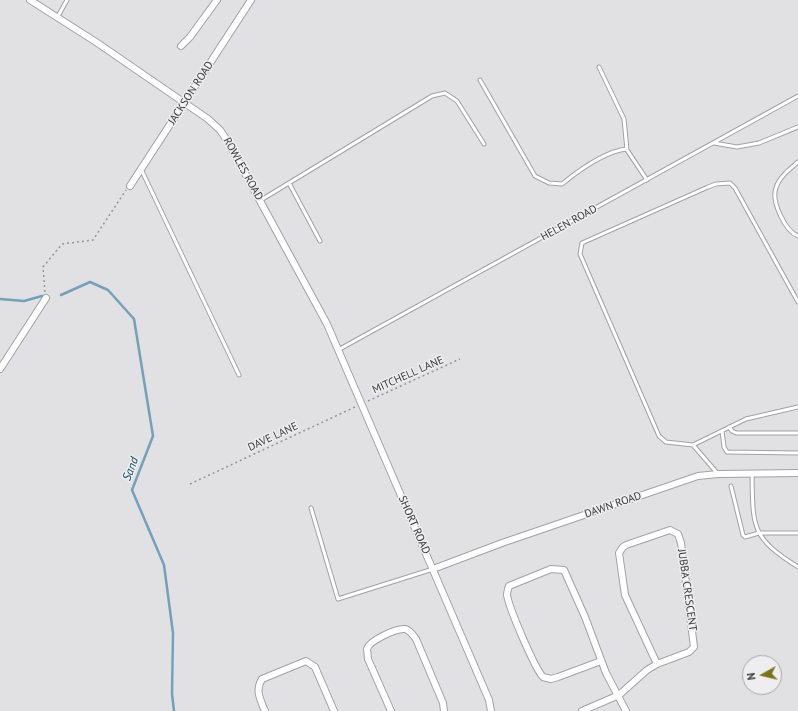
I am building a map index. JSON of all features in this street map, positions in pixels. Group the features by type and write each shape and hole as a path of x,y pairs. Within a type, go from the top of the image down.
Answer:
{"street":[{"name":"ROWLES ROAD","path":"30,0 96,42 185,103 220,130 261,200 318,306 338,350"},
{"path":"181,46 190,37 217,0"},
{"name":"JACKSON ROAD","path":"130,186 251,0"},
{"path":"0,369 46,298"},
{"name":"SHORT ROAD","path":"338,350 489,700 491,711"},
{"name":"DAWN ROAD","path":"433,569 688,479 718,474 798,473"},
{"name":"JUBBA CRESCENT","path":"619,695 640,675 657,664 689,652 694,647 681,542 679,536 673,530 663,531 626,545 622,547 619,553 625,595 657,664"},
{"path":"601,661 551,679 543,676 536,665 507,597 509,586 551,569 564,570 586,617 606,673 619,695 626,711"},
{"path":"391,711 368,659 367,649 372,641 403,629 411,632 416,639 443,703 444,711"},
{"path":"265,711 258,693 262,679 306,661 315,667 334,711"},
{"path":"582,711 619,695"},
{"name":"SHORT ROAD","path":"489,700 497,711"}],"lane":[{"path":"57,18 67,0"},
{"path":"599,67 624,119 627,149 633,162 647,180"},
{"path":"480,80 535,176 549,183 562,184 578,172 618,150 627,149"},
{"path":"261,200 432,96 445,93 457,101 484,144"},
{"name":"HELEN ROAD","path":"338,350 798,96"},
{"path":"714,143 737,148 759,144 798,127"},
{"path":"798,162 781,179 775,190 781,217 785,225 790,232 798,236"},
{"path":"141,169 239,375"},
{"path":"289,183 320,241"},
{"path":"798,302 735,188 730,183 716,184 708,187 582,243 580,254 658,436 666,442 692,445 746,419 798,407"},
{"path":"729,427 736,433 798,433"},
{"path":"722,431 724,447 727,452 798,453"},
{"path":"692,445 718,474"},
{"path":"752,473 752,515 758,533 772,549 798,567"},
{"path":"731,486 743,535 750,536 758,533 798,533"},
{"path":"311,508 338,600 433,569"}],"path":[{"path":"46,298 43,267 62,244 93,240 130,186"},
{"name":"MITCHELL LANE","path":"362,404 460,359"},
{"name":"DAVE LANE","path":"190,484 362,404"}],"waterway":[{"name":"Sand","path":"61,295 90,282 108,290 134,319 153,436 132,490 164,565 173,633 172,694 174,711"},
{"name":"Sand","path":"0,299 24,301 42,296"}]}
